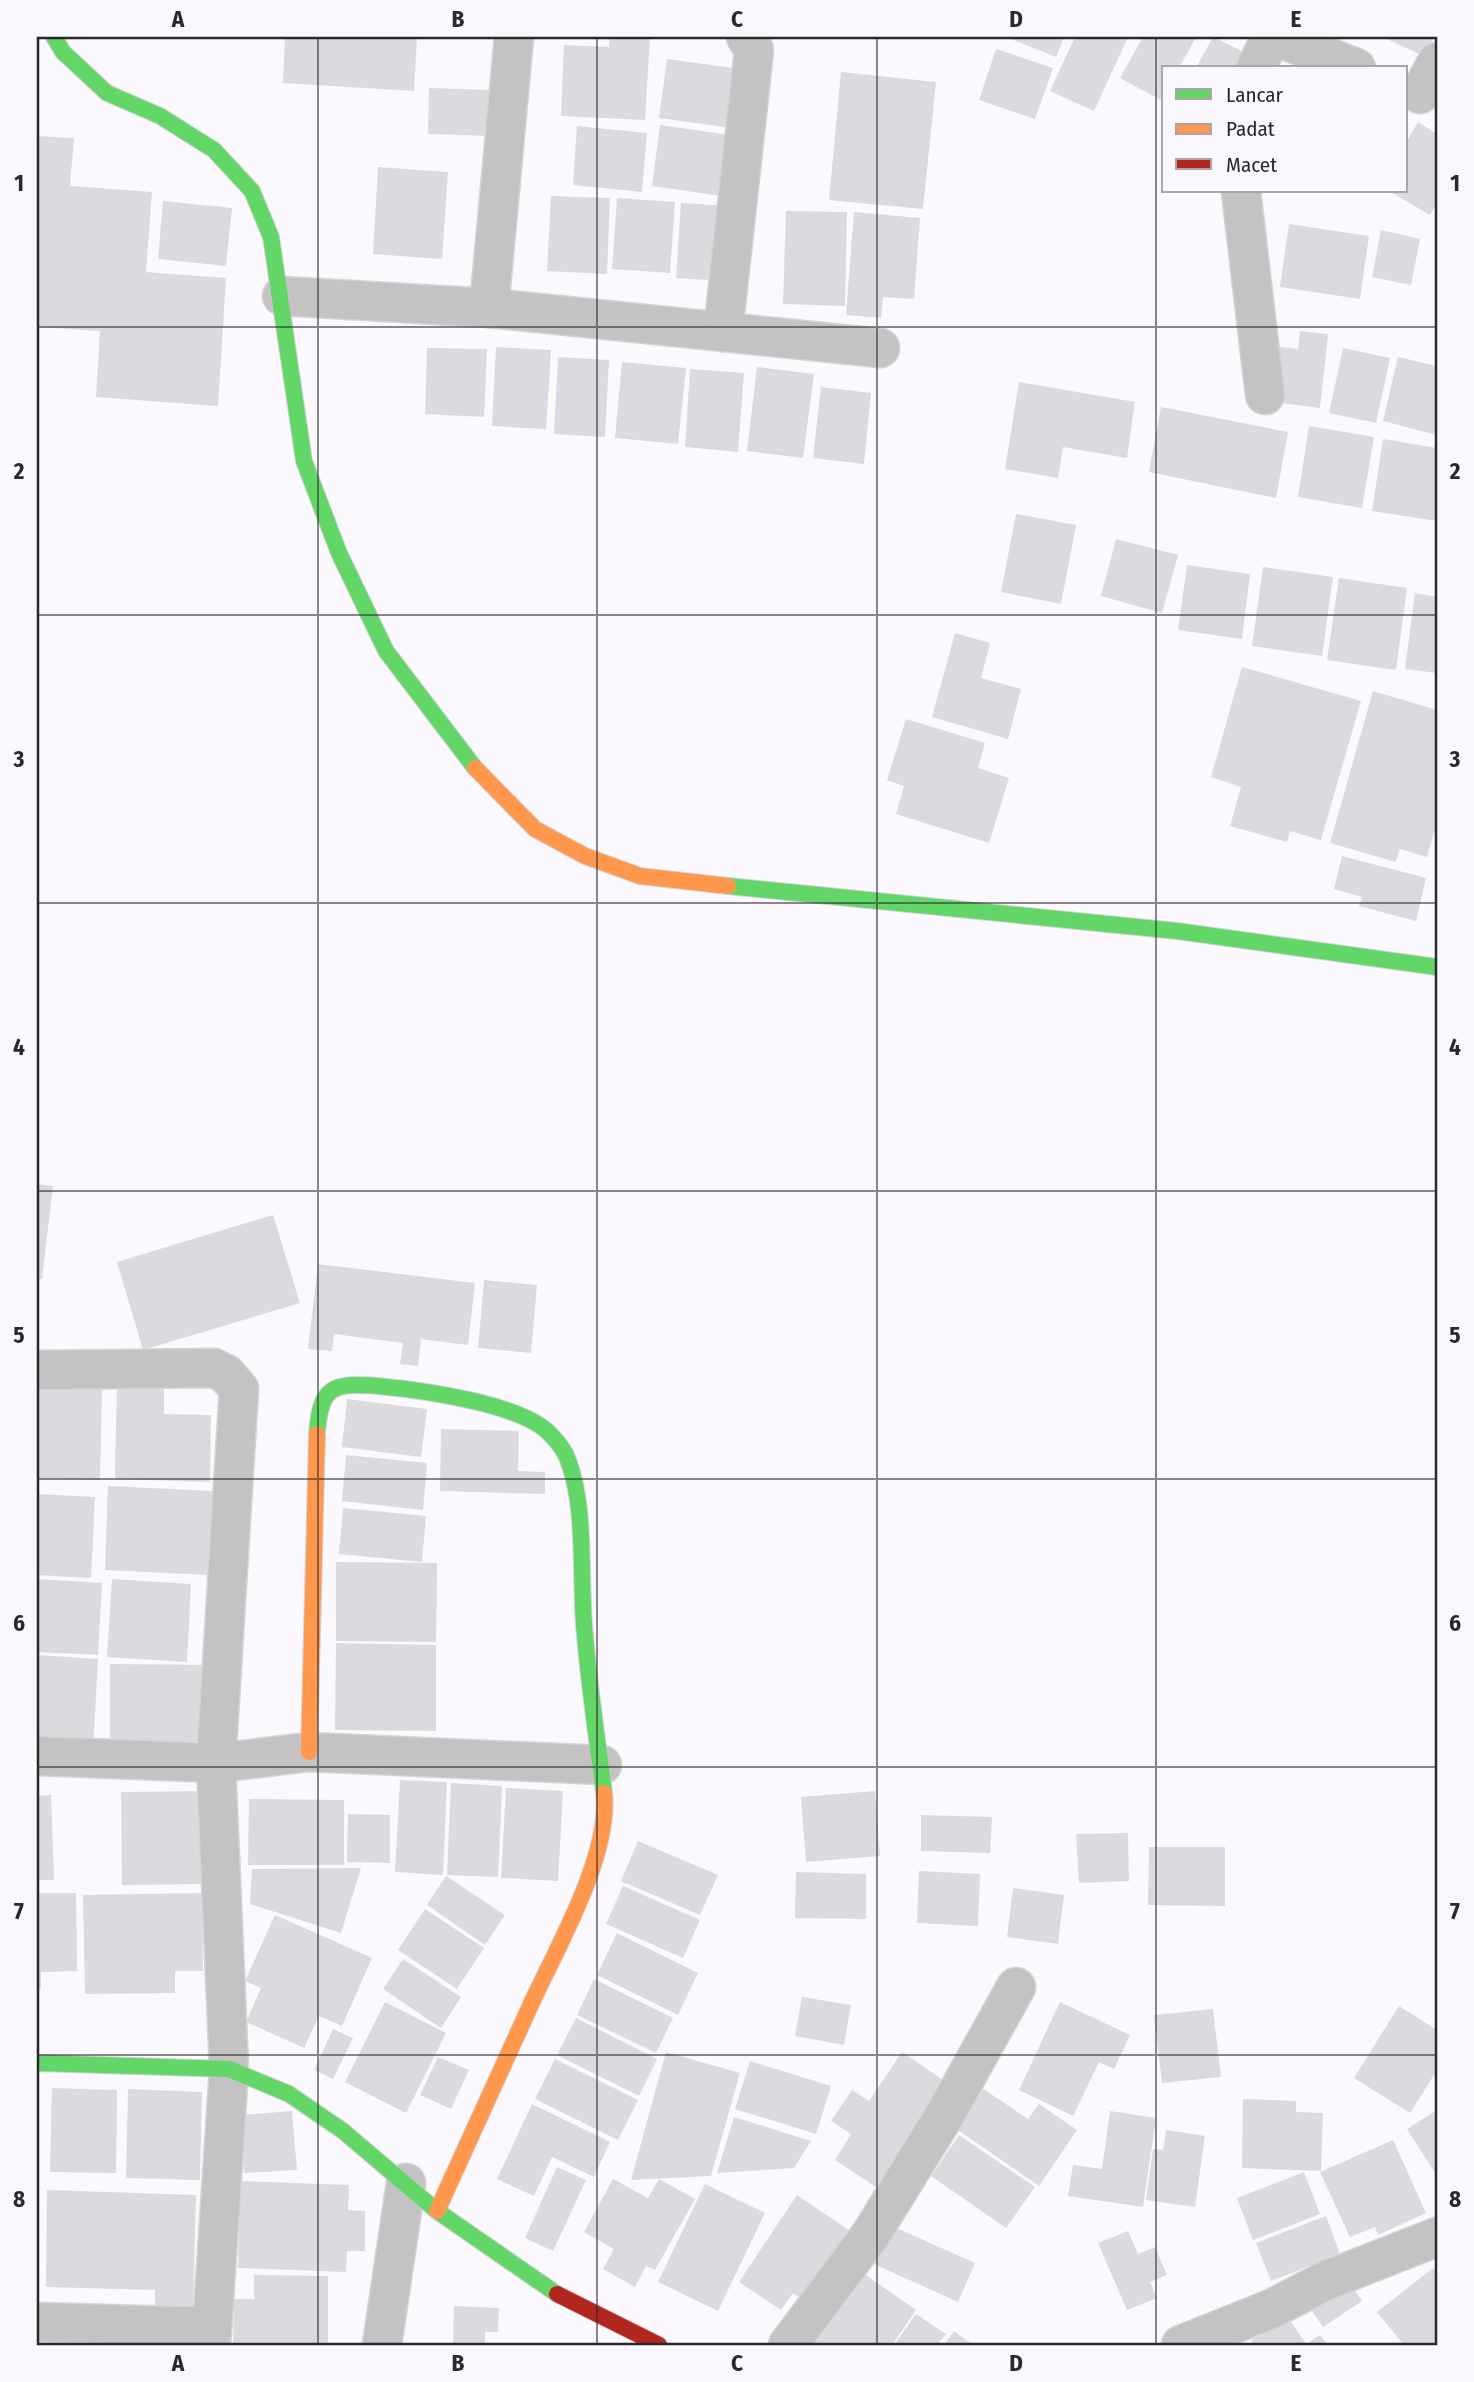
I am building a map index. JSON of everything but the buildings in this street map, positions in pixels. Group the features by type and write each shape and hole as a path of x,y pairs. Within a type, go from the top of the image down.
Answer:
{"street":[{"path":"54,37 63,52 107,93 160,116 215,150 252,191 271,237 282,296 304,461 339,553 386,651 477,771 535,829 585,856 640,876 797,895 1177,931 1437,967"},
{"path":"489,308 514,37"},
{"path":"723,332 754,50 746,37"},
{"path":"1257,66 1271,37"},
{"path":"1277,37 1351,66"},
{"path":"1241,192 1265,395"},
{"path":"282,296 489,308 880,348"},
{"path":"37,1370 214,1368 226,1374 239,1389 216,1763 229,2069 211,2336 37,2322"},
{"path":"309,1752 314,1472 318,1406 330,1391 351,1384 429,1391 520,1415 549,1432 568,1458 577,1498 584,1626 606,1812 599,1847 438,2210"},
{"path":"37,1756 216,1763 309,1752 602,1765"},
{"path":"788,2345 871,2234 946,2113 1016,1987"},
{"path":"37,2063 229,2069 289,2094 343,2131 497,2255 564,2300 659,2345"},
{"path":"382,2345 406,2183"},
{"path":"1181,2345 1271,2309 1327,2280 1437,2237"}],"traffic: fast":[{"path":"54,37 63,52 107,93 160,116 214,150 252,191 271,237 304,461 339,553 386,651 475,768"},
{"path":"728,886 1177,931 1437,967"},
{"path":"317,1434 325,1397 339,1387 362,1385 443,1395 494,1406 536,1423 558,1442 568,1460 578,1498 586,1645 604,1793"},
{"path":"37,2063 229,2069 289,2094 343,2131 437,2211 557,2294"}],"traffic: slow":[{"path":"475,768 535,829 585,856 640,876 728,886"},
{"path":"309,1752 317,1434"},
{"path":"437,2211 580,1899 599,1844 604,1817 604,1793"}],"traffic: jam":[{"path":"557,2294 659,2345"}]}
